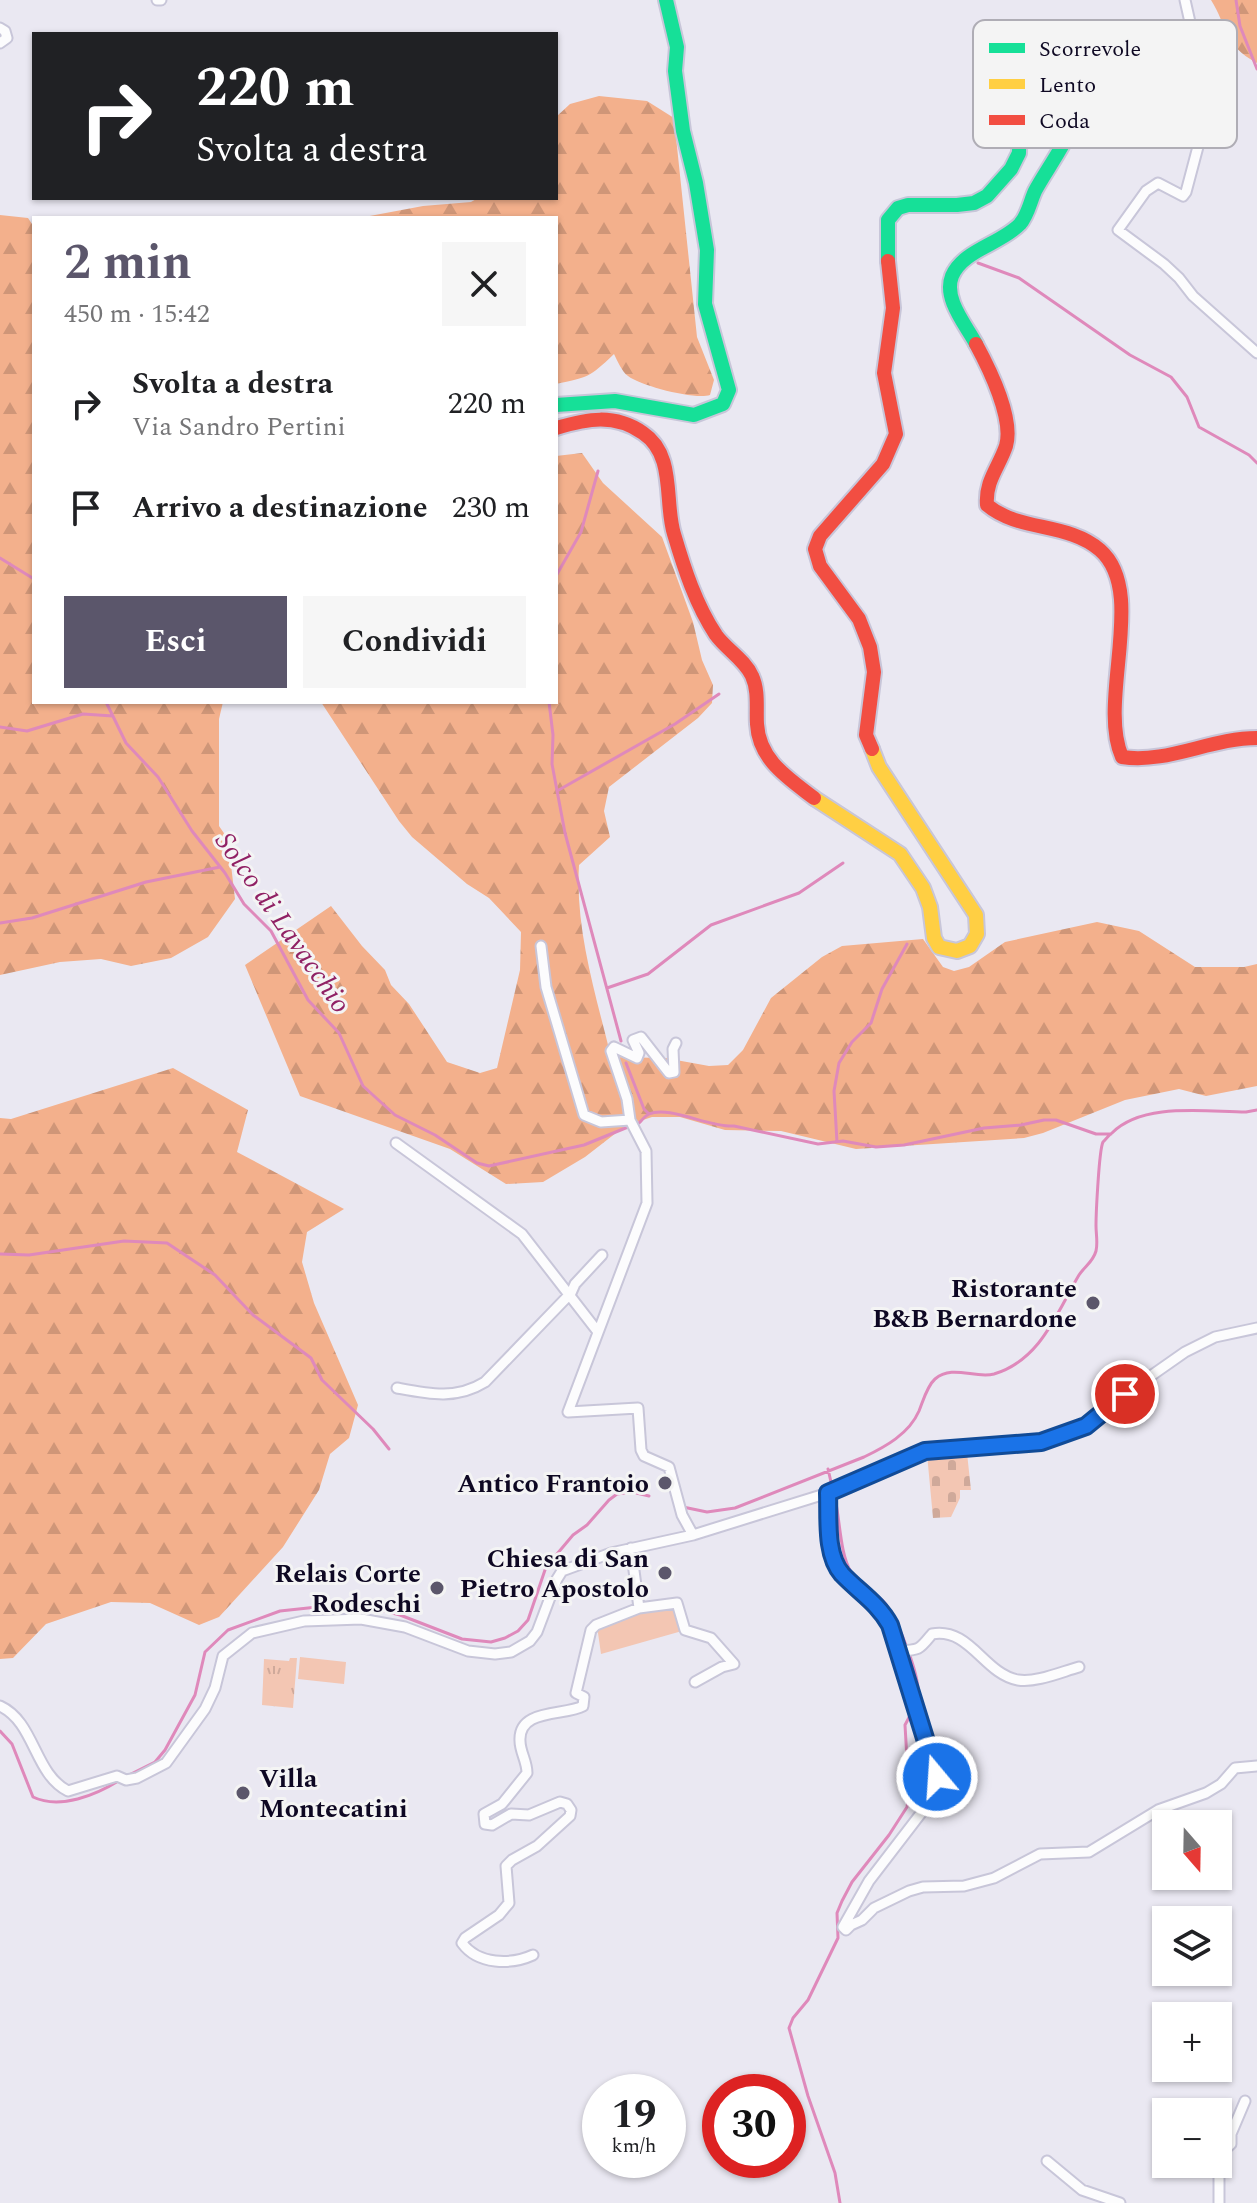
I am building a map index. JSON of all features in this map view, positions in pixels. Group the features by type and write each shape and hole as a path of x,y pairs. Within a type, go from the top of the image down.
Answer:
{"main road":[{"path":"558,405 615,401 694,415 723,404 729,390 705,304 707,250 679,107 675,71 677,47 666,0"},
{"path":"558,427 592,418 619,422 644,433 659,450 666,470 674,535 698,603 717,636 752,675 757,699 757,728 769,761 832,811 900,854 923,888 930,907 934,938 939,947 966,950 979,930 976,915 879,767 866,735 874,672 867,635 845,596 820,566 815,549 820,536 883,464 896,434 884,373 893,308 886,235 891,213 908,205 974,203 987,196 1011,169 1019,148"},
{"path":"1059,148 1023,221 1006,237 960,264 953,272 950,284 960,314 985,362 1008,430 1002,455 986,485 987,505 1002,517 1063,531 1088,543 1114,566 1120,591 1119,665 1113,732 1122,757 1130,760 1149,758 1234,737 1257,738"}],"street":[{"path":"1185,0 1189,20"},
{"path":"0,28 7,38 0,43"},
{"path":"1198,148 1183,196 1158,183 1146,191 1118,230 1164,264 1193,296 1257,353"},
{"path":"541,946 546,987 584,1115 601,1122 630,1120"},
{"path":"676,1043 673,1049 674,1072 669,1073 641,1037 635,1037 633,1042 639,1053 637,1058 614,1047 611,1051 627,1099 630,1120 646,1151 647,1203 568,1412 638,1408 641,1450 644,1456 669,1467 682,1515 693,1535"},
{"path":"396,1143 472,1200 510,1222 571,1293 598,1332"},
{"path":"397,1388 437,1395 471,1391 485,1382 571,1293 575,1284 602,1255"},
{"path":"0,1706 10,1710 48,1772 68,1791 127,1778 166,1763 180,1747 215,1688 223,1656 252,1633 304,1621 361,1619 405,1627 468,1651 511,1652 530,1641 537,1632 562,1571 611,1553 693,1535 828,1493 925,1451 1041,1442 1086,1426 1185,1352 1215,1337 1257,1328"},
{"path":"828,1493 833,1558 840,1572 881,1609 899,1651 912,1703 937,1777 925,1808 852,1908 843,1927 846,1930 874,1908 909,1891 923,1887 964,1886 994,1878 1040,1854 1089,1852 1158,1810 1206,1793 1221,1784 1235,1768 1257,1766"},
{"path":"631,1548 639,1608"},
{"path":"533,1955 506,1963 485,1958 462,1943 499,1915 509,1903 506,1866 570,1816 571,1810 567,1804 560,1802 529,1815 511,1814 488,1825 483,1819 484,1814 502,1804 527,1773 520,1741 525,1725 535,1717 583,1706 584,1697 576,1693 591,1630 596,1625 639,1608 677,1603 685,1630 711,1638 734,1664 695,1682"},
{"path":"899,1651 925,1647 932,1634 942,1632 975,1649 1010,1678 1021,1681 1079,1667"},
{"path":"1219,2203 1219,2155 1231,2144 1231,2134 1245,2101"},
{"path":"1047,2161 1082,2190 1120,2203"}],"green space":[{"path":"1211,0 1257,0 1257,63 1237,48 1237,20 1221,20"},
{"path":"599,96 647,101 674,118 697,337 714,380 710,395 681,394 635,380 624,372 614,354 588,375 558,384 558,216 370,216 474,200 558,200 558,115 570,104"},
{"path":"0,215 28,218 32,224 32,704 223,704 219,719 219,826 228,839 235,899 208,937 171,958 131,966 101,959 60,962 0,975"},
{"path":"582,453 603,483 662,537 713,685 712,703 698,718 609,787 604,811 610,837 579,865 583,938 611,1057 665,1058 709,1066 728,1065 743,1050 771,998 822,957 842,946 923,939 943,967 954,971 969,967 1005,942 1097,922 1139,931 1195,967 1257,964 1257,1086 1206,1096 1179,1089 1125,1100 1024,1138 856,1149 781,1131 725,1130 680,1117 652,1117 625,1126 585,1157 543,1182 506,1184 450,1149 300,1096 245,965 331,906 385,970 391,985 409,1004 447,1062 480,1073 497,1068 520,970 521,932 489,898 467,884 412,837 322,704 558,704 558,456"},
{"path":"173,1068 248,1110 237,1152 344,1209 307,1232 302,1262 314,1303 358,1405 349,1438 330,1454 319,1490 283,1547 219,1617 199,1625 150,1603 111,1602 46,1624 13,1658 0,1659 0,1118 11,1119"},
{"path":"958,1450 958,1454 967,1453 971,1490 960,1490 960,1498 951,1517 933,1518 927,1454"},
{"path":"672,1604 682,1631 601,1654 597,1626"},
{"path":"300,1657 346,1662 344,1684 298,1679"},
{"path":"290,1658 297,1658 293,1708 262,1705 264,1659 289,1661"}],"waterway":[{"path":"1236,0 1240,26 1257,69"},
{"path":"978,263 1019,278 1130,355 1171,377 1187,397 1199,427 1249,455 1257,463"},
{"path":"558,572 581,532 598,471"},
{"path":"0,558 32,578"},
{"path":"557,791 675,724 719,694"},
{"name":"Solco di Lavacchio","path":"107,704 126,743 158,777 244,904 271,931 308,1000 339,1033 363,1086 395,1115 435,1135 477,1163 489,1166 584,1145 628,1127"},
{"path":"549,704 552,764 565,833 621,1041"},
{"path":"0,727 27,731 83,714 113,716"},
{"path":"607,988 648,974 711,925 799,893 843,863"},
{"path":"0,923 32,918 146,882 220,867"},
{"path":"837,1142 834,1091 839,1063 852,1042 871,1023 882,989 907,944"},
{"path":"626,1063 644,1109 649,1114"},
{"path":"683,1507 707,1512 735,1508 864,1457 903,1433 915,1419 935,1379 956,1372 994,1374 1024,1358 1046,1333 1079,1275 1095,1255 1103,1142 1125,1123 1157,1113 1257,1110"},
{"name":"Solco di Lavacchio","path":"639,1123 649,1114 667,1112 818,1144 843,1141 876,1147 904,1145 984,1128 1044,1120 1056,1120 1096,1134 1111,1134"},
{"path":"0,1254 29,1255 124,1241 167,1243 215,1275 253,1315 311,1358 322,1380 373,1429 389,1449"},
{"path":"828,1469 831,1482"},
{"path":"127,1776 155,1762 165,1750 195,1695 205,1652 228,1630 280,1611 336,1605 372,1608 400,1615 462,1639 491,1642 505,1638 518,1631 528,1620 546,1567 573,1535 617,1494 632,1492 649,1496"},
{"path":"835,1498 847,1565 858,1580 884,1602 896,1621 917,1680 917,1701"},
{"path":"840,2203 835,2173 808,2096 789,2028 808,2000 838,1938 837,1913 852,1882 907,1807 905,1725 914,1708"},
{"path":"0,1731 12,1744 33,1797 55,1802 78,1799 120,1780"}],"traffic: fast":[{"path":"558,405 615,401 694,415 723,404 729,390 705,304 707,250 696,183 683,131 675,71 677,47 666,0"},
{"path":"888,261 888,220 898,208 974,203 987,196 1011,169 1019,148"},
{"path":"976,344 953,303 952,276 973,253 1020,224 1035,191 1061,148"}],"traffic: slow":[{"path":"814,798 900,854 923,888 930,907 934,938 939,947 957,951 970,946 977,934 976,915 879,767 872,749"}],"traffic: jam":[{"path":"872,749 866,735 874,672 870,647 859,619 820,566 815,549 820,536 883,464 896,434 884,373 893,308 888,261"},
{"path":"976,344 999,394 1008,435 988,489 987,505 1000,514 1087,541 1100,550 1114,569 1120,592 1115,707 1116,733 1122,757 1156,757 1257,738"},
{"path":"558,427 590,420 611,420 632,427 653,442 665,466 671,521 686,573 716,635 745,665 754,682 757,724 763,748 776,767 814,798"}],"place":[{"name":"Ristorante B&B Bernardone","path":"1093,1303"},
{"name":"Antico Frantoio","path":"665,1483"},
{"name":"Chiesa di San Pietro Apostolo","path":"665,1573"},
{"name":"Relais Corte Rodeschi","path":"437,1588"},
{"name":"Villa Montecatini","path":"243,1793"}],"route":[{"path":"937,1777 890,1625 881,1609 840,1572 833,1558 828,1493 925,1451 1041,1442 1086,1426 1125,1394"}]}
